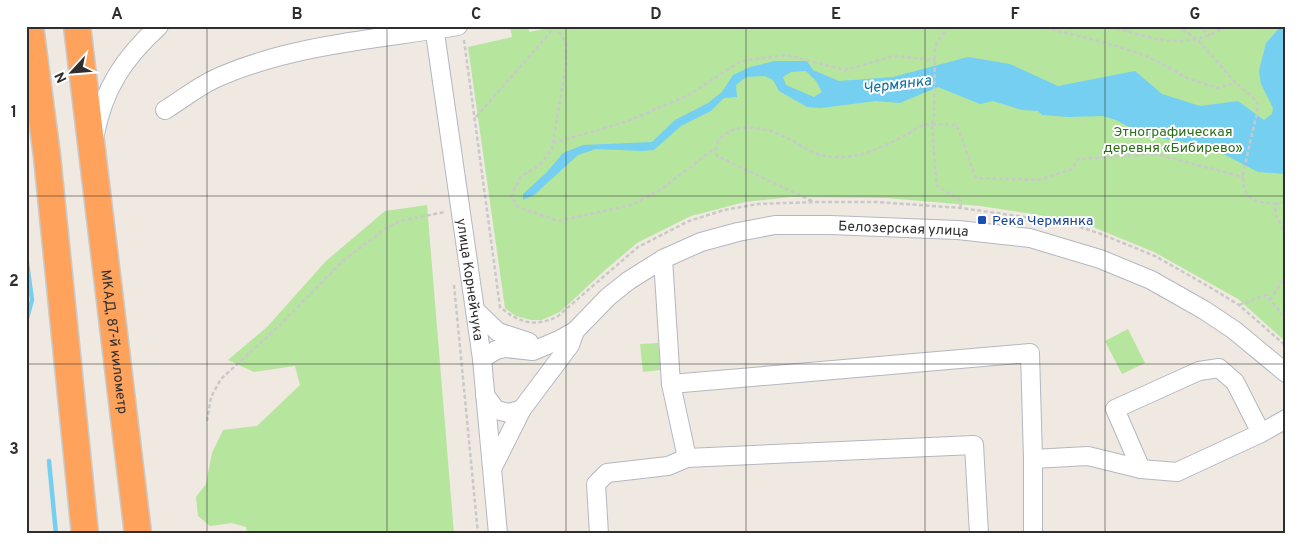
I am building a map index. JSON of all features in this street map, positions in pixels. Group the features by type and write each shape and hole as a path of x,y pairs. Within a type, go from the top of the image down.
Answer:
{"highway":[{"path":"30,26 47,156 85,534"},
{"name":"МКАД, 87-й километр","path":"76,26 138,534"}],"street":[{"path":"92,149 98,118 108,88 140,44 159,26"},
{"path":"165,110 219,77 273,56 388,35 458,26"},
{"name":"улица Корнейчука","path":"434,28 482,359 498,534"},
{"name":"Белозерская улица","path":"482,359 496,350 505,348 533,351 575,331 608,297 628,281 663,259 701,242 738,232 775,226 830,225 949,229 1030,238 1100,258 1151,280 1204,310 1234,330 1286,373"},
{"path":"663,259 671,384 687,458"},
{"path":"475,310 498,332 533,344 549,344"},
{"name":"Белозерская улица","path":"493,468 522,409 570,345 575,331"},
{"path":"671,384 1030,353 1033,534"},
{"path":"1141,469 1115,409 1199,371 1219,368 1235,382 1261,433"},
{"path":"486,395 496,410 509,413 522,409"},
{"path":"1033,459 1088,456 1141,469 1177,472 1261,433 1286,419"},
{"path":"599,534 596,484 607,473 668,466 687,458 974,445 979,534"}],"path":[{"path":"476,116 556,26 566,43 566,64 552,149 539,166 521,176 511,196 518,207 558,221 631,205 660,190 715,148 718,141 725,134 740,128 760,129 781,135 814,152 827,156 862,155 887,145 926,124 957,125 976,178 1038,180 1072,169 1078,159 1156,154 1243,177"},
{"path":"948,26 935,46 934,116 932,125 937,186 960,200 961,208"},
{"path":"1047,26 1047,28 1114,45 1149,57 1189,79 1218,88 1236,83"},
{"path":"1110,26 1154,39 1175,42 1188,42 1226,26"},
{"path":"1177,26 1197,39 1236,83 1257,101 1257,113 1243,173 1245,193 1252,199 1275,204 1286,202"},
{"path":"1198,26 1210,34"},
{"path":"553,143 626,122 687,96 741,61 786,55 846,70 894,56 935,60"},
{"path":"715,148 717,156 814,202"},
{"path":"1275,204 1276,216 1286,235"},
{"path":"207,421 211,397 221,379 281,324 344,260 385,229 400,221 445,212 447,221"},
{"path":"1270,300 1286,275"},
{"path":"453,276 478,534"},
{"path":"1239,305 1266,295 1286,318"}],"green space":[{"name":"Этнографическая деревня «Бибирево»","path":"510,26 528,26 529,32 559,26 1286,26 1286,342 1238,299 1154,252 1078,221 980,206 886,198 791,197 745,202 691,216 637,243 560,312 542,320 531,320 516,316 505,308 468,47 512,37"},
{"path":"427,205 454,534 247,534 246,527 232,523 210,526 198,516 196,497 206,484 212,453 223,430 257,426 300,385 295,366 254,372 228,360 267,327 326,261 385,211"},
{"path":"1128,329 1145,363 1122,374 1105,341"},
{"path":"658,343 661,370 643,372 640,344"}],"water":[{"name":"Чермянка","path":"1281,26 1286,26 1286,174 1258,172 1210,147 1144,135 1116,120 1103,116 1069,117 1042,115 1038,111 1022,110 993,101 980,104 938,87 900,103 876,101 821,108 807,107 779,91 773,80 765,76 746,77 736,85 737,97 724,98 711,111 681,126 654,150 596,149 578,155 534,195 523,200 523,194 547,172 563,153 583,145 652,142 675,120 708,103 722,92 733,75 750,67 775,61 807,61 813,70 839,81 893,77 968,57 1010,64 1058,86 1135,71 1162,94 1200,106 1238,101 1264,120 1272,114 1273,108 1261,84 1259,71 1266,43","holes":["806,71 816,81 822,92 814,97 786,85 783,77 791,72"]}],"waterway":[{"path":"26,256 32,300 26,322"},
{"path":"49,461 56,534"}],"place":[{"name":"Река Чермянка","path":"982,220"}]}
